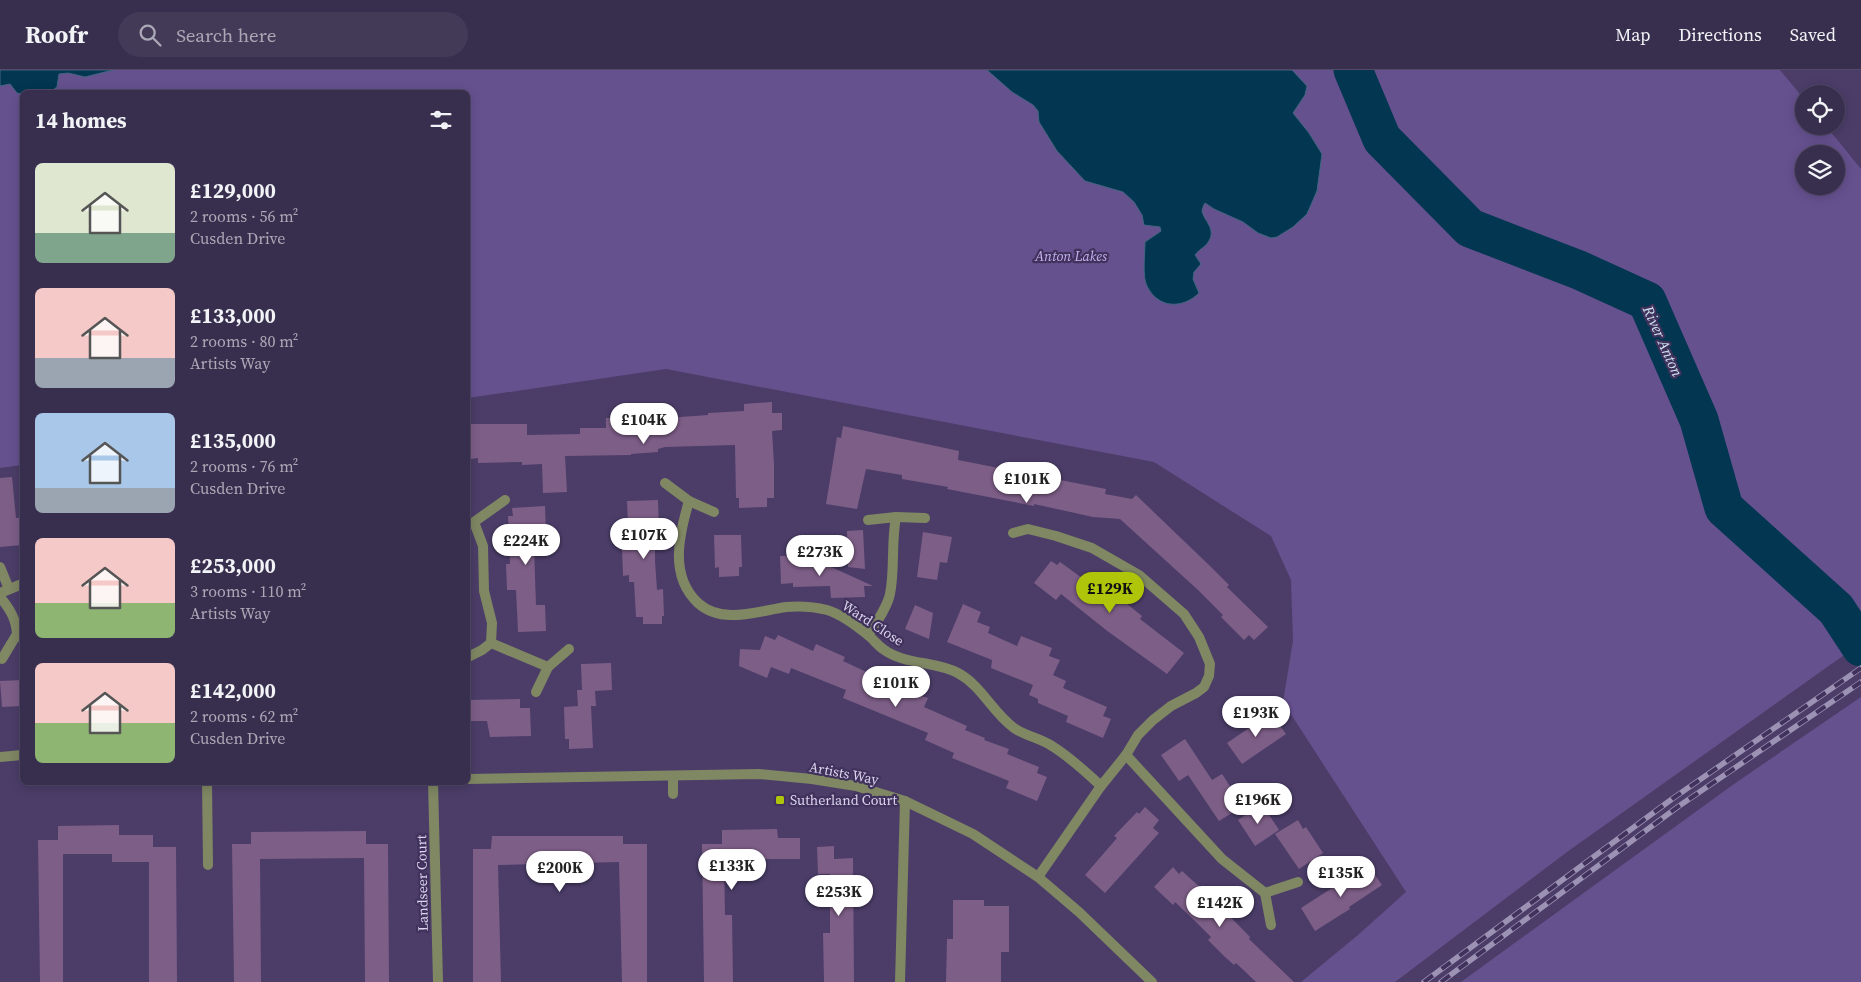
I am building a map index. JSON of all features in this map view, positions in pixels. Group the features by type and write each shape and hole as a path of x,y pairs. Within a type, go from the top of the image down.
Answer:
{"street":[{"path":"664,483 689,501 714,512"},
{"path":"470,655 482,650 491,643 492,623 484,591 483,546 471,524 505,500"},
{"name":"Ward Close","path":"689,501 679,536 679,558 686,591 700,605 719,614 750,615 787,607 828,611 868,635 883,649 901,658 956,672 975,684 1002,719 1016,730 1052,746 1102,786"},
{"path":"868,635 889,596 896,517"},
{"path":"868,520 896,517 925,518"},
{"path":"1013,534 1028,529 1056,536 1092,548 1138,575 1184,614 1199,637 1210,664 1209,676 1204,687 1171,706 1138,735 1126,755 1038,877"},
{"path":"0,567 5,591 20,585"},
{"path":"0,597 10,609 17,623 20,636 2,659"},
{"path":"491,643 548,667"},
{"path":"536,692 548,667 569,649"},
{"path":"0,757 20,755"},
{"path":"1126,755 1222,859 1265,893 1271,925"},
{"name":"Artists Way","path":"470,779 759,774 812,779 856,786 906,801 973,834 1038,877 1079,912 1152,982"},
{"path":"673,776 673,794"},
{"path":"207,785 208,865"},
{"name":"Landseer Court","path":"434,785 438,982"},
{"path":"900,982 906,801"},
{"path":"1265,893 1298,882"}],"green space":[{"path":"0,70 1780,70 1795,88 1795,135 1833,135 1841,145 1795,145 1795,195 1845,195 1845,149 1861,169 1861,643 1567,852 1395,982 1301,982 1406,892 1283,702 1293,641 1291,580 1271,536 1154,462 666,369 470,398 470,90 20,90 20,465 0,468"},
{"path":"1861,697 1861,982 1461,982 1734,784"}],"water":[{"path":"0,70 113,70 85,77 68,73 59,74 57,87 53,90 20,90 20,94 17,93 10,84 0,86"},
{"name":"Anton Lakes","path":"987,70 1292,70 1307,86 1305,95 1293,113 1309,133 1322,154 1317,191 1307,214 1293,227 1277,237 1271,238 1258,233 1243,222 1205,203 1202,211 1209,225 1211,236 1208,243 1195,255 1201,264 1194,272 1193,279 1199,293 1186,302 1178,304 1164,303 1152,294 1147,286 1144,271 1145,242 1161,231 1160,227 1144,225 1142,215 1134,202 1123,192 1085,181 1057,151 1039,122 1038,111 1033,105 1012,92"}],"building":[{"path":"772,402 772,413 782,413 782,430 772,431 774,498 767,498 767,507 739,508 739,498 736,498 735,445 665,447 658,449 658,452 631,455 565,456 567,492 543,493 542,464 522,465 522,462 478,463 478,458 471,459 470,424 527,424 527,435 580,434 580,428 606,428 606,418 637,418 637,413 666,412 666,418 708,415 708,413 744,411 744,404"},
{"path":"843,426 959,451 958,460 1106,489 1105,494 1132,499 1136,495 1229,585 1227,587 1268,627 1254,640 1249,635 1244,640 1198,590 1120,519 1093,517 1034,504 1034,506 947,489 948,487 902,479 902,475 866,469 857,509 826,504 837,437 841,438"},
{"path":"12,477 16,518 20,518 20,545 0,547 0,478"},
{"path":"658,500 659,531 655,531 655,561 657,590 663,589 664,616 662,616 662,624 643,624 643,617 636,617 634,582 629,582 629,575 623,576 622,548 629,548 627,501"},
{"path":"545,506 546,531 537,531 537,547 534,547 536,605 545,605 546,631 518,632 516,590 507,590 506,564 510,564 508,516 513,516 512,508"},
{"path":"863,530 865,569 848,567 847,531"},
{"path":"923,532 952,537 947,563 940,562 937,580 917,577"},
{"path":"714,535 741,535 742,567 739,567 739,576 719,577 719,567 715,568"},
{"path":"815,555 815,568 829,566 873,586 864,586 865,597 831,598 830,586 793,587 793,583 781,584 780,556"},
{"path":"1051,561 1057,565 1060,562 1089,583 1091,580 1097,585 1099,581 1142,616 1140,619 1184,653 1167,674 1106,630 1061,594 1056,600 1034,583"},
{"path":"963,604 981,612 977,622 990,627 988,633 1017,646 1021,636 1052,648 1049,656 1060,660 1053,675 1066,681 1063,688 1107,707 1103,716 1111,719 1103,738 1066,722 1068,716 1038,703 1038,699 1029,695 1033,685 991,668 992,660 947,642"},
{"path":"915,605 933,613 929,639 905,629"},
{"path":"778,635 813,651 816,644 845,657 843,661 896,686 897,681 918,689 922,692 921,696 928,698 924,707 967,726 965,730 985,738 984,740 1009,749 1007,754 1039,767 1037,773 1047,777 1037,801 1006,788 1009,781 952,758 954,753 925,740 928,733 843,698 846,690 791,668 789,674 771,667 767,678 739,666 740,649 760,650 765,636 775,640"},
{"path":"611,663 612,690 595,691 596,706 591,706 593,748 569,749 569,739 565,739 564,707 578,706 577,690 582,690 581,664"},
{"path":"20,680 20,706 2,707 0,681"},
{"path":"520,699 520,708 530,708 531,736 490,737 487,721 470,721 470,700"},
{"path":"1271,713 1286,734 1242,764 1227,743"},
{"path":"1185,739 1212,780 1222,774 1243,806 1219,821 1188,775 1179,781 1161,755"},
{"path":"1262,804 1279,830 1255,846 1238,820"},
{"path":"1145,807 1159,820 1153,828 1159,833 1105,893 1085,875 1117,838 1114,836 1137,812 1139,814"},
{"path":"1298,820 1303,829 1306,827 1323,853 1299,869 1275,834"},
{"path":"119,825 119,835 153,835 153,847 176,847 177,982 149,982 149,862 112,862 112,854 63,854 63,982 40,982 38,840 58,840 58,826"},
{"path":"777,829 778,838 800,838 800,859 724,859 725,915 732,915 733,982 704,982 702,844 722,844 722,830"},
{"path":"366,831 366,844 388,844 389,982 365,982 364,858 260,859 261,982 234,982 232,844 251,844 251,832"},
{"path":"492,836 623,836 623,844 647,844 647,982 622,982 619,862 498,865 501,982 473,982 473,849 491,849"},
{"path":"834,846 834,859 853,858 854,982 824,982 823,933 830,933 830,874 818,874 817,847"},
{"path":"1368,865 1382,885 1349,907 1350,909 1315,931 1301,908"},
{"path":"1173,867 1179,874 1182,871 1213,899 1250,937 1249,939 1294,982 1256,982 1236,963 1234,965 1225,957 1208,940 1211,937 1197,923 1175,902 1173,905 1154,887"},
{"path":"953,900 984,900 984,906 1009,906 1009,952 1001,952 1001,982 946,982 947,939 953,939"}],"waterway":[{"name":"River Anton","path":"1353,70 1382,139 1470,228 1579,270 1647,301 1699,420 1724,508 1836,609 1861,647"}],"railway":[{"path":"1424,982 1672,799 1861,668"},
{"path":"1441,982 1679,806 1861,682"}],"place":[{"name":"Sutherland Court","path":"780,800"}]}
